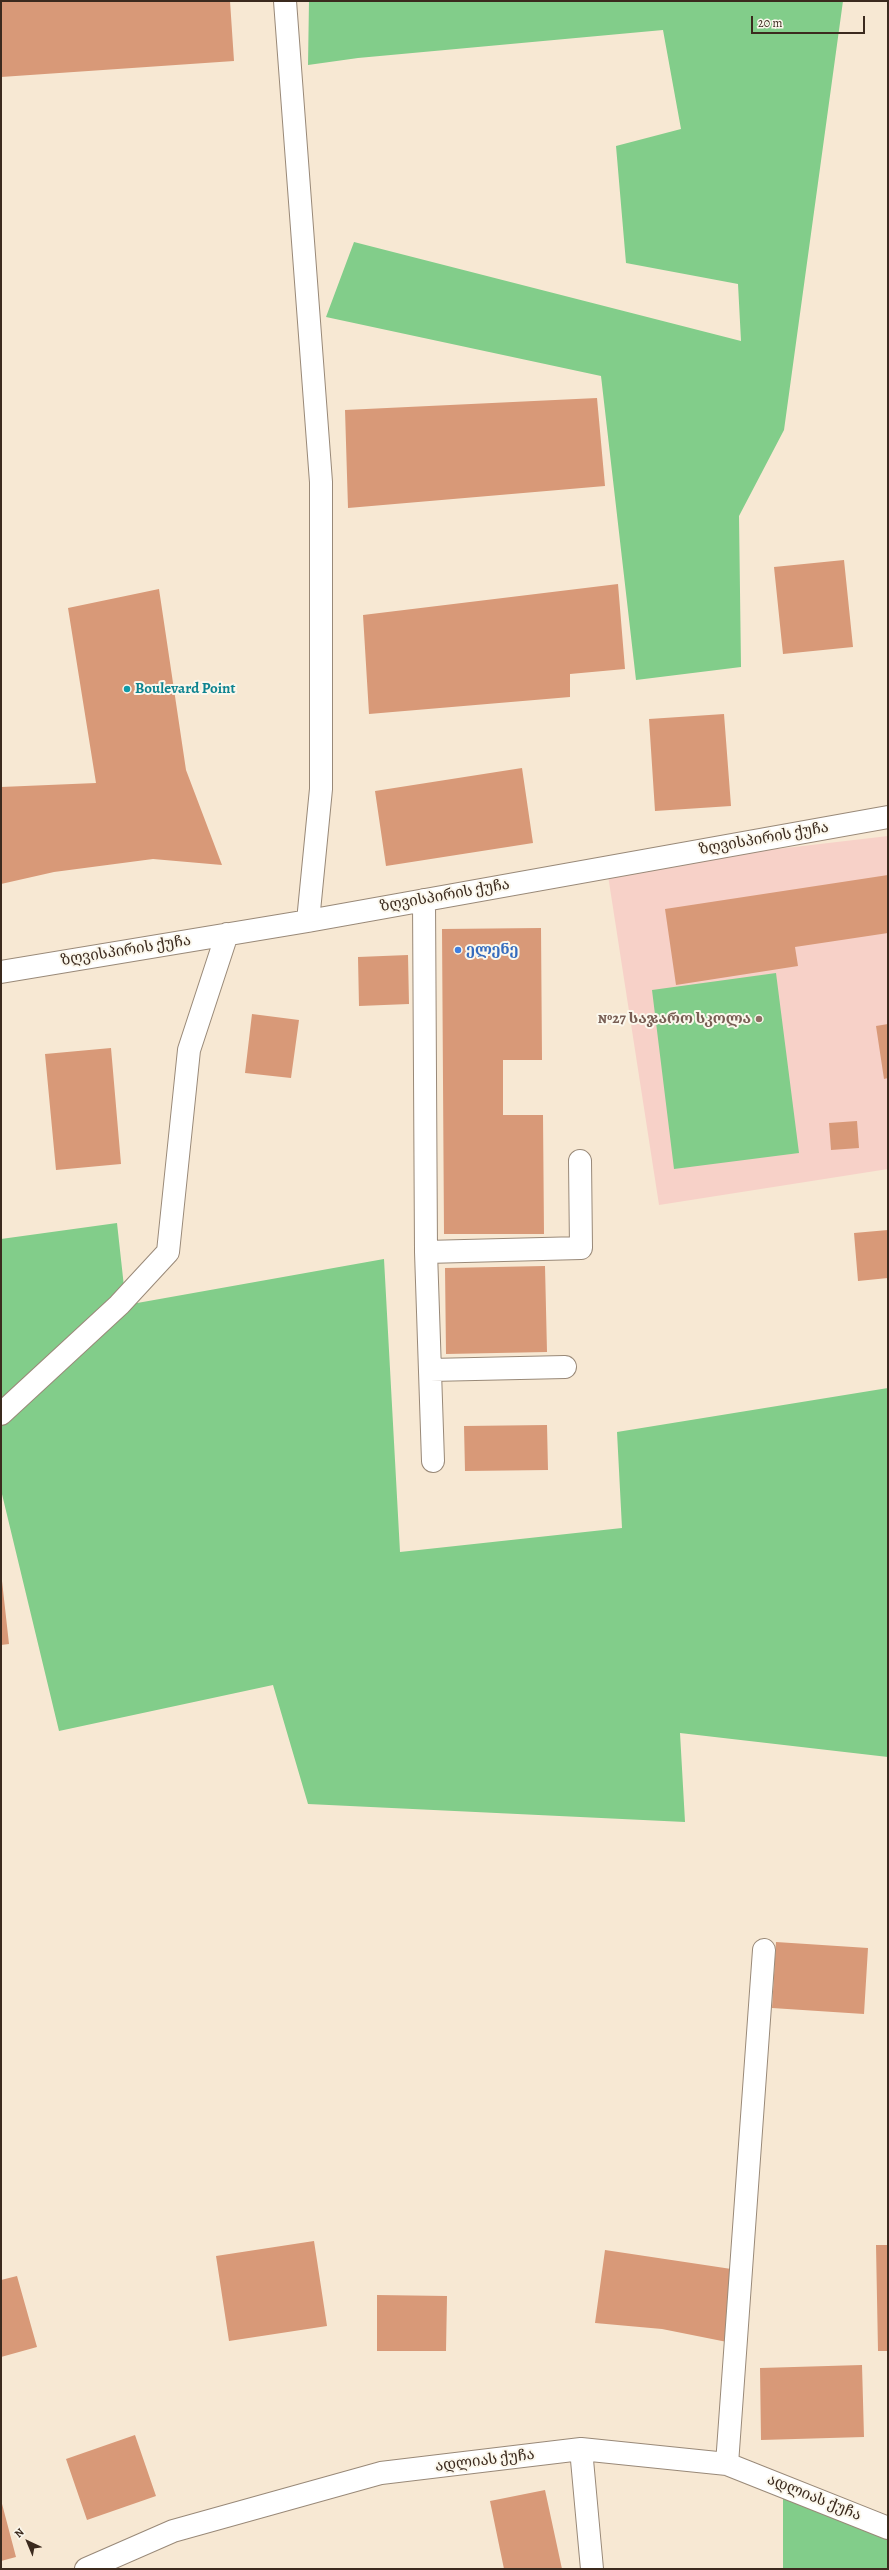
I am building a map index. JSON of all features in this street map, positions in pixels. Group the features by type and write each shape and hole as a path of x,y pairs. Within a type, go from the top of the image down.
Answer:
{"street":[{"path":"285,1 321,482 321,789 308,921"},
{"name":"ზღვისპირის ქუჩა","path":"1,972 308,921 888,817"},
{"path":"424,900 426,1252 432,1461"},
{"path":"1,1414 119,1305 168,1252 189,1050 227,934"},
{"path":"426,1252 581,1248 580,1160"},
{"path":"430,1370 565,1367"},
{"path":"727,2464 764,1950"},
{"path":"581,2450 592,2569"},
{"name":"ადლიას ქუჩა","path":"86,2569 173,2531 381,2473 581,2450 727,2464 888,2528"}],"shaded area":[{"name":"№27 საჯარო სკოლა","path":"888,836 888,1169 659,1205 607,869"}],"green space":[{"path":"309,1 843,1 784,430 739,516 741,667 636,680 601,376 326,317 354,242 741,341 738,284 626,263 616,146 681,129 663,30 358,58 308,65"},
{"path":"776,973 799,1153 674,1169 652,990"},
{"path":"117,1223 126,1305 384,1259 400,1552 622,1528 617,1432 888,1388 888,1757 680,1733 685,1822 308,1804 273,1685 59,1731 1,1490 1,1239"},
{"path":"783,2486 888,2528 888,2569 783,2569"}],"building":[{"path":"1,1 230,1 234,61 1,77"},
{"path":"597,398 605,486 348,508 345,410"},
{"path":"844,560 853,647 783,654 774,567"},
{"path":"618,584 625,669 570,674 570,697 369,714 363,615"},
{"name":"Boulevard Point","path":"159,589 186,770 222,865 153,859 54,872 1,884 1,787 96,783 68,608"},
{"path":"724,714 731,806 655,811 649,719"},
{"path":"522,768 533,843 386,866 375,791"},
{"path":"888,875 888,933 795,947 798,966 676,985 665,909"},
{"path":"541,928 542,1060 503,1060 503,1115 543,1115 544,1234 444,1234 442,929"},
{"path":"408,955 409,1004 359,1006 358,957"},
{"path":"252,1014 299,1020 291,1078 245,1073"},
{"path":"888,1024 888,1078 884,1079 876,1026"},
{"path":"111,1048 121,1164 56,1170 45,1054"},
{"path":"857,1121 859,1148 831,1150 829,1123"},
{"path":"888,1230 888,1278 858,1281 854,1233"},
{"path":"545,1266 547,1352 446,1354 445,1268"},
{"path":"547,1425 548,1470 465,1471 464,1426"},
{"path":"1,1572 9,1644 1,1645"},
{"path":"776,1942 868,1948 864,2014 772,2008"},
{"path":"314,2241 327,2326 229,2341 216,2256"},
{"path":"876,2245 888,2245 888,2351 878,2351"},
{"path":"605,2250 738,2270 727,2342 662,2329 595,2323"},
{"path":"17,2276 37,2347 1,2357 1,2280"},
{"path":"377,2295 447,2296 446,2351 377,2351"},
{"path":"862,2365 864,2437 761,2440 760,2368"},
{"path":"135,2435 156,2496 87,2520 66,2459"},
{"path":"545,2490 562,2569 504,2569 490,2501"},
{"path":"1,2500 16,2557 1,2561"}],"place":[{"name":"Boulevard Point","path":"127,689"},
{"name":"ელენე","path":"458,950"},
{"name":"№27 საჯარო სკოლა","path":"759,1019"}]}
